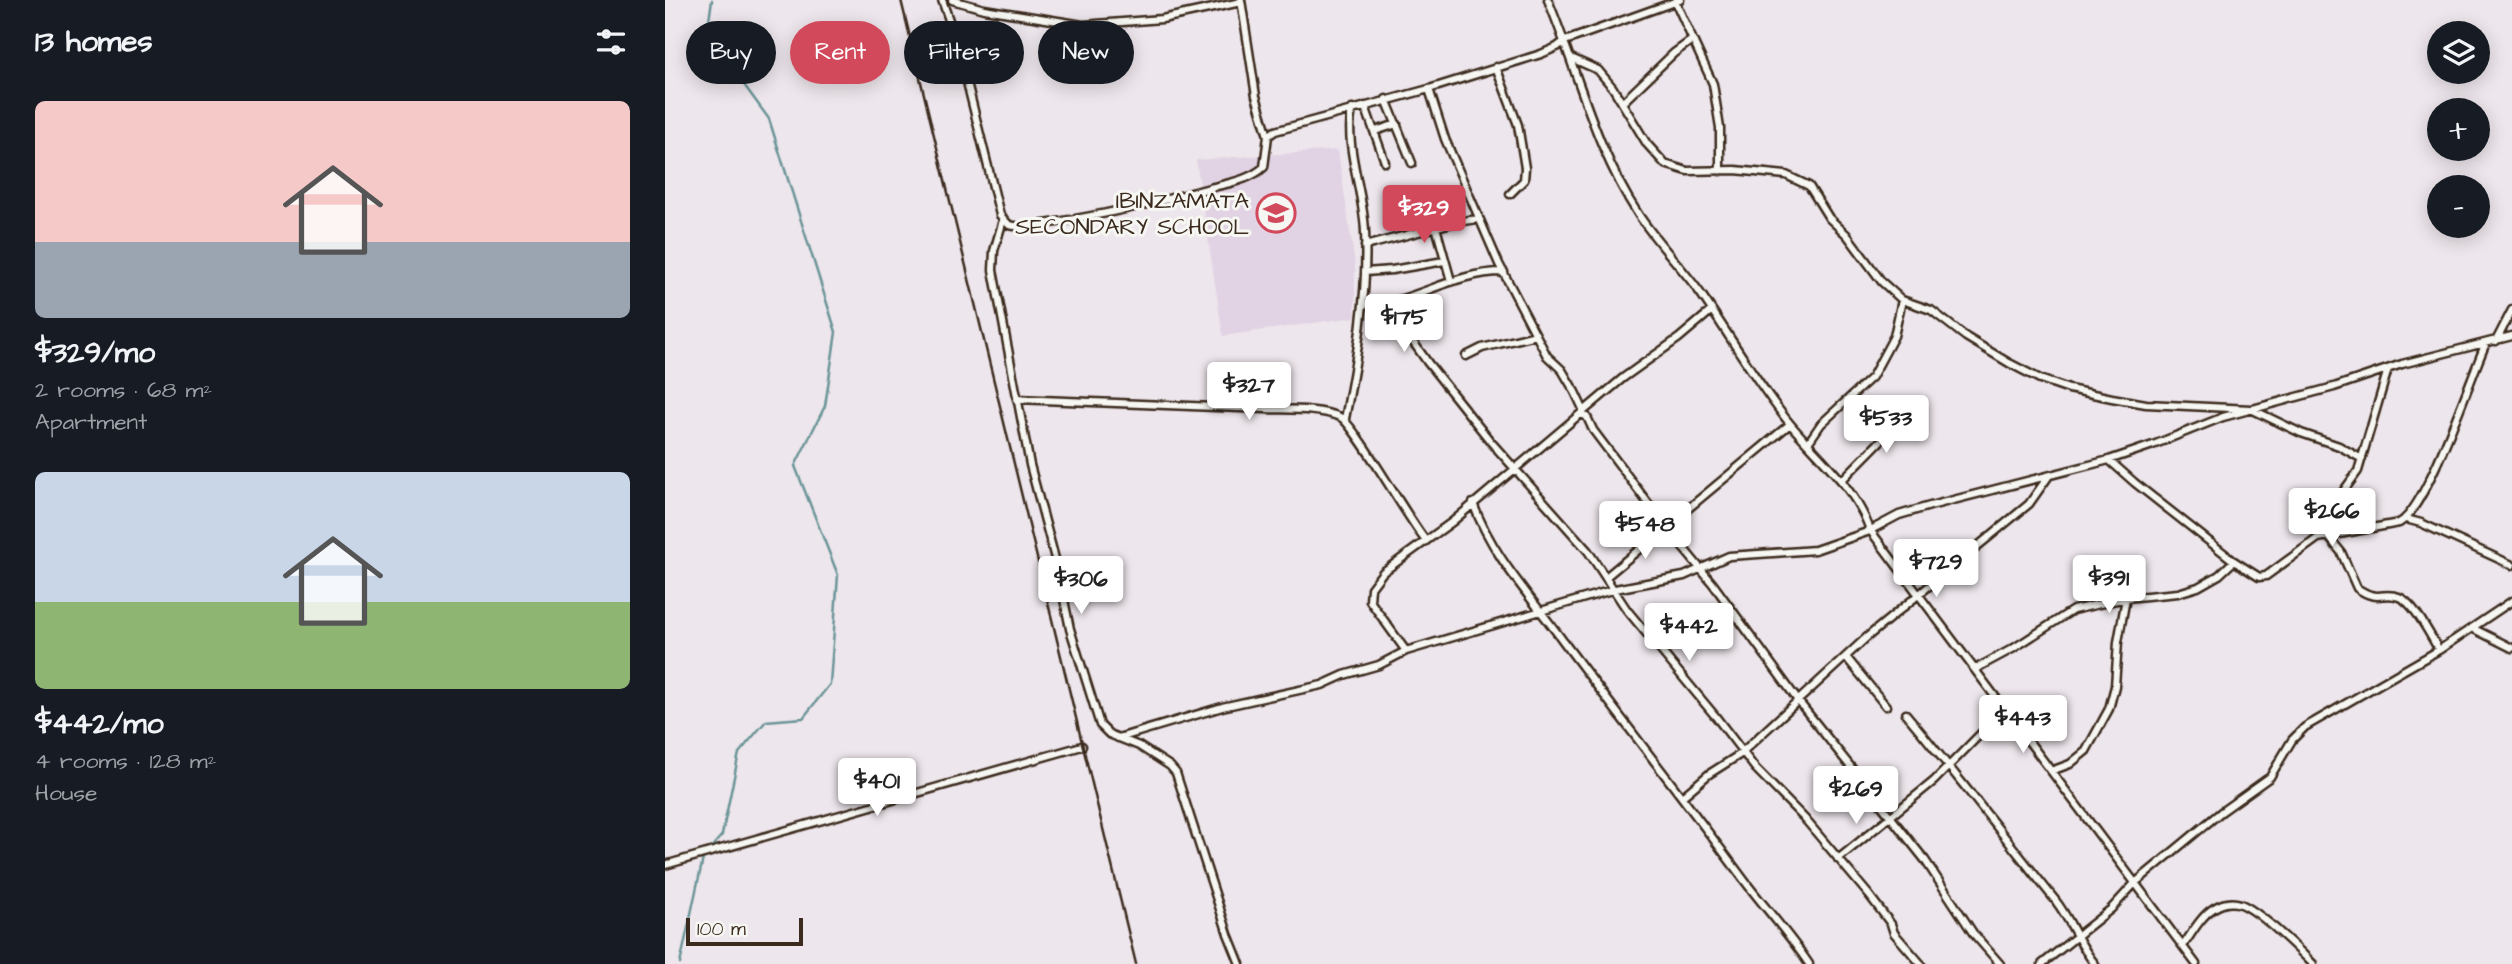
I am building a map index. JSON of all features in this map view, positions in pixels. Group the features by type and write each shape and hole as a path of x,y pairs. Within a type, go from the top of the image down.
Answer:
{"street":[{"path":"942,0 958,46 996,203 1003,220 1012,226 1028,226 1108,213 1231,183 1264,167 1268,136 1254,87 1241,1 1162,19 1083,24 984,9 952,0"},
{"path":"1548,0 1611,168 1639,215 1712,310 1790,424 1842,480 1863,509 1870,530 2196,964"},
{"path":"1268,136 1275,131 1429,89 1541,54 1565,41 1674,1 1713,84 1720,128 1720,171"},
{"path":"1622,103 1674,53 1692,40"},
{"path":"1571,58 1598,70 1647,144 1665,164 1687,171 1786,175 1809,186 1829,218 1847,235 1882,282 1902,300 1931,310 1966,337 2009,363 2069,389 2147,404 2251,409 2363,459"},
{"path":"1496,67 1518,125 1525,167 1524,180 1510,194"},
{"path":"1429,89 1444,139 1478,219 1546,356 1562,370 1576,391 1583,409 1582,414"},
{"path":"1386,99 1412,163"},
{"path":"1365,106 1385,162"},
{"path":"1345,419 1364,305 1365,272 1363,208 1351,137 1352,109"},
{"path":"1375,131 1397,124"},
{"path":"1365,246 1478,219"},
{"path":"1003,220 994,251 993,270 1017,399 1030,465 1058,570 1070,629 1100,725 1107,733 1139,746 1170,766 1176,774 1240,964"},
{"path":"1436,227 1451,281"},
{"path":"1365,272 1392,271 1444,261"},
{"path":"1364,305 1394,301 1485,272 1503,272"},
{"path":"1808,443 1821,424 1872,377 1894,336 1902,300"},
{"path":"1394,301 1398,317 1410,339 1491,442 1588,551 1627,610 1755,768 1804,818 1869,895 1891,924 1894,933 1921,964"},
{"path":"1406,651 1370,601 1371,589 1383,572 1426,541 1623,379 1712,310"},
{"path":"2496,341 2512,310"},
{"path":"1467,356 1482,348 1536,335"},
{"path":"1118,738 1241,702 1322,685 1344,675 1379,665 1406,651 1615,589 1684,576 1729,556 1815,550 1870,530 1899,515 2109,460 2223,417 2512,336"},
{"path":"2109,460 2234,561 2263,577 2308,544 2327,535 2399,523 2406,519 2414,510 2432,476 2486,343"},
{"path":"2327,535 2337,500 2352,481 2363,459 2388,369"},
{"path":"1017,399 1303,411 1345,419 1426,541"},
{"path":"1842,480 1911,410"},
{"path":"1582,414 1587,417 1601,440 1799,702 1926,860 1973,933 2000,964"},
{"path":"1607,576 1790,424"},
{"path":"1683,796 1743,751 1846,657 2029,504 2048,477"},
{"path":"1473,503 1492,544 1809,964"},
{"path":"2406,519 2421,523 2512,565"},
{"path":"2327,535 2341,552 2357,588 2376,597 2403,598 2424,624 2439,650"},
{"path":"1975,668 2014,648 2073,610 2126,598 2178,593 2198,587 2219,575 2234,561"},
{"path":"2051,771 2070,764 2085,751 2109,709 2115,686 2118,642 2126,598"},
{"path":"2042,964 2111,909 2135,883 2221,812 2270,778 2292,740 2305,727 2474,629 2512,601"},
{"path":"2474,629 2512,648"},
{"path":"1846,657 1886,706"},
{"path":"1839,859 1949,767 2005,709"},
{"path":"1906,714 2055,900 2095,964"},
{"path":"665,865 1082,747"},
{"path":"2183,946 2205,915 2215,907 2234,902 2248,908 2313,964"}],"shaded area":[{"name":"IBINZAMATA SECONDARY SCHOOL","path":"1338,150 1355,265 1355,317 1223,336 1196,160"}],"waterway":[{"path":"709,850 722,835 739,753 766,721 803,718 830,684 838,575 795,466 825,406 836,332 769,119 707,34 712,0"},
{"path":"680,964 704,854"}],"railway":[{"path":"901,0 1136,964"}],"place":[{"name":"IBINZAMATA SECONDARY SCHOOL","path":"1276,213"}]}
